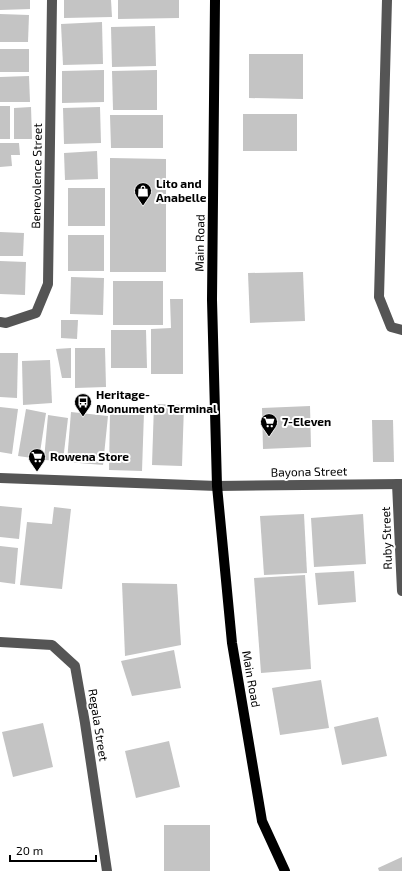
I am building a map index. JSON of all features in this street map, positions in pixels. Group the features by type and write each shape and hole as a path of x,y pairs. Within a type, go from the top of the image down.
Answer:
{"main road":[{"name":"Main Road","path":"215,0 212,300 217,486 232,643 262,821 285,871"}],"street":[{"name":"Benevolence Street","path":"0,322 6,323 36,313 48,284 52,0"},
{"path":"387,0 379,298 392,327 402,330"},
{"path":"0,478 217,486"},
{"name":"Bayona Street","path":"217,486 400,484"},
{"name":"Ruby Street","path":"400,484 402,591"},
{"name":"Regala Street","path":"0,642 52,645 75,666 107,871"}],"building":[{"path":"0,0 30,0 30,9 0,10"},
{"path":"64,0 111,0 112,17 64,18"},
{"path":"118,0 179,0 179,18 118,19"},
{"path":"0,14 29,15 28,42 0,42"},
{"path":"102,22 103,64 63,65 61,24"},
{"path":"155,26 156,66 112,67 111,27"},
{"path":"0,49 29,49 29,72 0,72"},
{"path":"249,54 303,54 303,99 249,98"},
{"path":"104,70 104,102 62,103 62,71"},
{"path":"157,70 157,110 113,110 112,71"},
{"path":"29,76 30,102 0,102 0,77"},
{"path":"0,106 10,106 10,139 0,139"},
{"path":"31,107 32,139 14,139 14,108"},
{"path":"100,107 101,143 64,144 63,108"},
{"path":"243,114 297,114 297,151 243,151"},
{"path":"110,115 163,115 163,148 111,148"},
{"path":"0,143 19,143 20,155 11,155 12,166 0,167"},
{"path":"97,151 98,179 65,180 64,153"},
{"path":"110,158 166,159 166,272 110,272"},
{"path":"68,188 105,188 105,226 68,226"},
{"path":"0,232 24,233 23,256 0,256"},
{"path":"68,235 104,235 104,271 68,271"},
{"path":"0,261 26,262 25,295 0,294"},
{"path":"303,272 305,321 250,323 248,273"},
{"path":"71,277 104,278 103,315 70,314"},
{"path":"113,281 163,281 163,325 113,325"},
{"path":"170,299 183,299 183,374 151,374 151,329 171,328"},
{"path":"61,320 78,320 77,339 61,338"},
{"path":"111,330 146,330 147,368 111,368"},
{"path":"71,348 71,378 62,378 56,349"},
{"path":"75,348 105,348 106,387 75,388"},
{"path":"0,353 18,353 17,398 0,397"},
{"path":"50,360 52,403 23,405 22,361"},
{"path":"154,404 184,405 182,466 152,465"},
{"path":"310,406 311,447 263,449 262,408"},
{"path":"0,407 18,409 12,454 0,452"},
{"path":"26,409 46,413 39,459 18,456"},
{"path":"110,411 144,412 142,471 109,470"},
{"path":"71,412 108,416 103,465 67,462"},
{"path":"48,415 68,418 63,461 44,460"},
{"path":"372,420 393,420 394,462 373,462"},
{"path":"0,506 22,508 19,539 0,537"},
{"path":"54,507 71,509 62,589 20,585 27,522 52,524"},
{"path":"304,514 307,573 264,575 260,516"},
{"path":"363,514 366,564 314,567 311,518"},
{"path":"0,546 18,548 15,584 0,582"},
{"path":"354,571 356,602 318,605 315,573"},
{"path":"305,575 311,669 261,673 254,578"},
{"path":"122,583 177,584 181,645 125,656"},
{"path":"174,650 181,688 132,696 121,661"},
{"path":"321,680 329,728 280,735 272,688"},
{"path":"378,717 387,756 342,765 334,727"},
{"path":"43,723 53,767 13,777 2,732"},
{"path":"169,741 180,787 136,798 125,751"},
{"path":"164,825 210,825 210,871 164,871"},
{"path":"402,857 402,871 379,871 378,868"}],"place":[{"name":"Lito and Anabelle","path":"143,206"},
{"name":"Heritage- Monumento Terminal","path":"83,417"},
{"name":"7-Eleven","path":"269,437"},
{"name":"Rowena Store","path":"37,472"}]}
